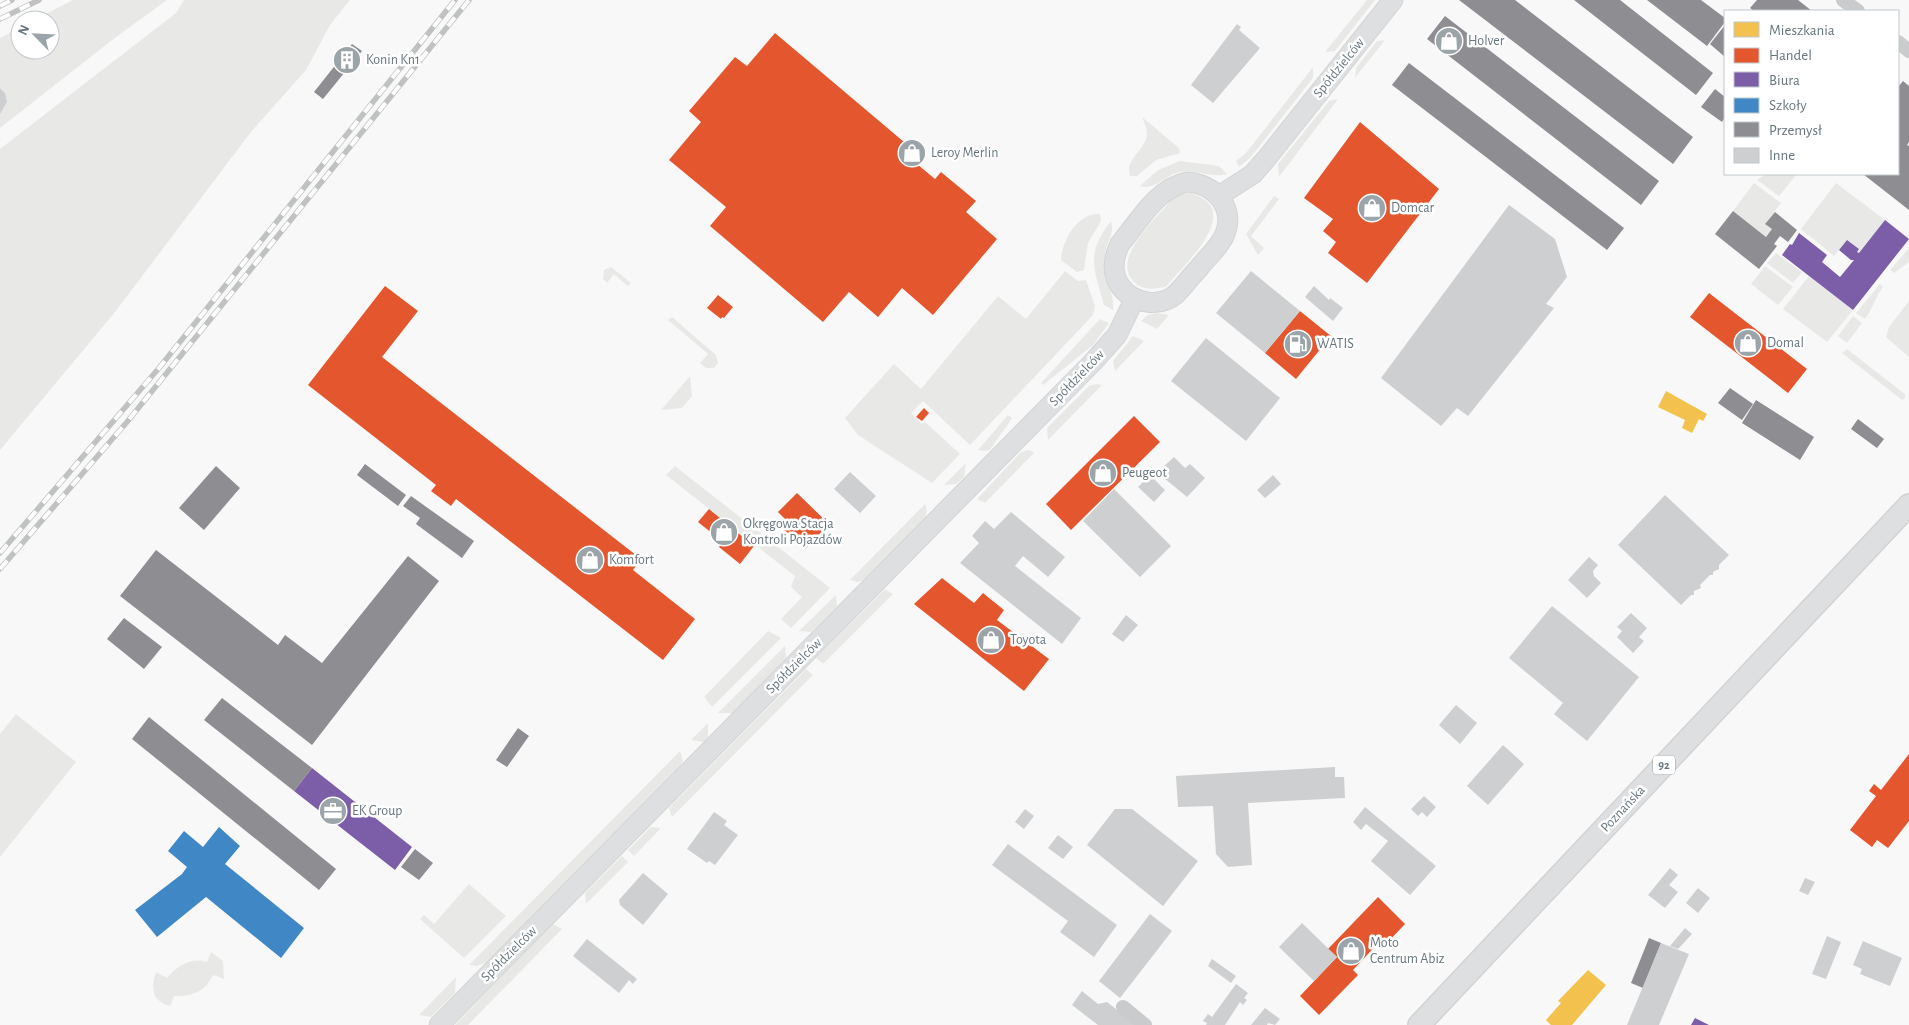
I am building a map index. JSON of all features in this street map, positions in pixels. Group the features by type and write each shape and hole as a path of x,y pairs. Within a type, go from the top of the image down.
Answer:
{"main road":[{"name":"Poznańska","path":"1419,1025 1909,505"}],"street":[{"name":"Spółdzielców","path":"1219,196 1253,174 1393,0"},
{"path":"1843,0 1857,10"},
{"path":"1899,43 1909,51"},
{"path":"1187,182 1196,182 1212,190 1219,196 1227,218 1227,226 1221,241 1171,298 1156,302 1135,298 1126,293 1116,278 1114,260 1120,244 1169,187 1187,182"},
{"name":"Spółdzielców","path":"439,1025 1092,364 1117,335 1135,298"},
{"path":"1123,1007 1146,1025"}],"shaded area":[{"path":"73,0 167,0 116,37 0,128 0,38 10,32 10,60 60,60 60,10 54,10"},
{"path":"184,0 350,0 330,25 306,70 251,132 115,312 0,450 0,149 176,13"},
{"path":"1367,0 1375,0 1335,51 1325,52"},
{"path":"1385,40 1355,78 1356,68 1377,41"},
{"path":"1313,67 1313,78 1251,157 1239,167 1236,161 1246,153"},
{"path":"1338,99 1279,177 1278,164 1329,101"},
{"path":"1142,117 1179,148 1180,153 1156,160 1137,176 1130,176 1130,164 1146,139 1147,131"},
{"path":"1180,161 1219,166 1227,174 1214,175 1189,171 1176,173 1149,187 1140,186 1158,170"},
{"path":"1764,175 1796,175 1779,196 1757,180"},
{"path":"1754,183 1781,203 1765,224 1772,229 1766,237 1733,211"},
{"path":"1836,183 1885,220 1859,253 1857,252 1859,249 1847,240 1834,256 1801,229"},
{"path":"1190,193 1206,201 1213,211 1212,224 1206,237 1197,251 1166,287 1153,289 1140,286 1133,281 1128,271 1128,261 1132,249 1148,226 1173,198 1181,194"},
{"path":"1274,196 1279,199 1251,236 1264,248 1258,255 1246,234"},
{"path":"1095,214 1100,214 1101,221 1088,243 1084,270 1077,272 1061,260 1064,246 1076,225 1081,220"},
{"path":"1111,221 1112,230 1106,250 1105,269 1112,296 1113,310 1104,305 1094,262 1098,243"},
{"path":"1909,248 1909,262 1894,273 1890,270"},
{"path":"1776,253 1802,272 1793,283 1767,263"},
{"path":"1765,266 1793,287 1778,305 1751,284"},
{"path":"611,267 631,283 628,286 614,274 607,283 603,279 604,270"},
{"path":"1065,271 1078,281 1086,280 1095,306 1093,315 970,445 923,401 911,413 922,424 925,422 960,454 932,483 858,435 845,418 894,364 921,389 998,296 1026,319"},
{"path":"1809,276 1853,310 1827,342 1783,309"},
{"path":"1880,284 1883,287 1865,319 1856,313"},
{"path":"1909,301 1909,357 1886,337 1889,327"},
{"path":"1157,313 1169,315 1157,329 1141,321 1148,315"},
{"path":"1853,316 1862,323 1847,343 1838,336"},
{"path":"672,317 716,355 718,363 714,368 706,368 700,363 708,354 668,320"},
{"path":"1100,319 1109,323 1093,345 1043,385 1041,383"},
{"path":"1133,336 1144,341 1115,371 1113,361"},
{"path":"1847,349 1906,395 1904,399 1902,400 1842,353"},
{"path":"690,376 692,396 682,408 661,410"},
{"path":"1102,385 1048,440 1047,428 1089,386"},
{"path":"1008,415 1012,418 990,450 978,450"},
{"path":"1029,450 1034,453 985,503 977,499 1021,452"},
{"path":"966,463 964,477 956,484 944,485"},
{"path":"675,466 830,588 791,628 781,619 802,597 791,587 795,576 666,475"},
{"path":"925,504 927,511 925,518 863,580 858,582 850,580"},
{"path":"885,589 893,594 823,664 816,658"},
{"path":"836,595 837,606 811,632 799,631"},
{"path":"768,631 781,638 712,707 704,697"},
{"path":"785,646 786,658 733,713 718,713"},
{"path":"806,669 813,675 672,817 669,808"},
{"path":"16,714 76,762 0,857 0,734"},
{"path":"708,723 708,738 704,742 691,740"},
{"path":"680,751 683,761 680,766 487,962 477,966 469,965"},
{"path":"651,827 661,828 634,856 628,850"},
{"path":"622,856 628,862 586,904 585,893"},
{"path":"469,884 506,916 464,958 420,919 424,915 434,924"},
{"path":"553,924 562,929 468,1025 455,1025"},
{"path":"211,952 223,961 224,979 213,975 206,986 197,992 187,996 174,996 170,1006 157,998 153,989 156,972 167,978 175,970 190,962 207,962"},
{"path":"456,977 455,993 431,1017 419,1015"}],"building: Mieszkania":[{"path":"1666,391 1707,414 1703,421 1699,419 1692,433 1682,428 1685,420 1658,407"},
{"path":"1588,970 1606,985 1572,1025 1551,1025 1546,1020 1561,1003 1558,1001"}],"building: Handel":[{"path":"775,33 917,153 911,159 935,179 941,172 976,201 966,212 997,239 933,315 902,288 878,317 849,292 823,322 710,226 726,207 669,160 701,122 689,111 735,57 747,66"},
{"name":"Domcar","path":"1360,122 1439,189 1367,283 1328,253 1336,242 1323,231 1333,219 1304,198"},
{"path":"385,286 418,311 382,357 641,559 633,570 695,619 663,660 456,499 451,506 431,491 436,485 308,385"},
{"name":"Domal","path":"1709,293 1807,369 1788,393 1690,317"},
{"path":"718,295 733,307 721,319 707,308"},
{"path":"1300,311 1331,336 1296,379 1265,353"},
{"path":"924,408 929,413 922,421 916,417"},
{"name":"Peugeot","path":"1134,416 1160,442 1071,530 1046,504"},
{"path":"797,493 829,524 805,549 784,530 790,524 778,512"},
{"name":"Okręgowa Stacja Kontroli Pojazdów","path":"709,509 754,546 740,564 719,547 723,542 698,522"},
{"name":"Toyota","path":"942,578 974,603 983,593 1004,610 997,620 1049,659 1024,691 914,604"},
{"path":"1909,754 1909,821 1888,848 1877,840 1872,847 1850,830 1876,796 1869,791 1874,784 1881,790"},
{"path":"1378,897 1405,924 1388,942 1383,938 1353,970 1358,975 1319,1015 1300,996 1337,957 1328,949"}],"building: Biura":[{"path":"1885,220 1909,239 1853,310 1782,255 1790,244 1792,245 1799,233 1827,255 1822,262 1840,277 1854,260 1851,260 1839,250 1847,240 1859,249 1857,252 1859,253"},
{"path":"312,768 412,847 395,870 294,791"},
{"path":"1695,1018 1709,1025 1691,1025"}],"building: Szkoły":[{"path":"219,827 240,846 225,864 304,928 281,958 206,897 157,937 135,910 182,874 187,867 168,851 184,831 203,847"}],"building: Przemysł":[{"path":"1459,0 1515,0 1693,137 1673,164"},
{"path":"1574,0 1620,0 1713,73 1696,95"},
{"path":"1647,0 1701,0 1724,17 1724,23 1707,46"},
{"path":"1757,0 1798,0 1811,10 1753,10 1750,8"},
{"path":"1445,16 1659,181 1641,205 1427,39"},
{"path":"1724,26 1724,56 1710,44"},
{"path":"352,44 362,51 323,99 314,92"},
{"path":"1409,63 1624,228 1607,250 1392,85"},
{"path":"1903,81 1909,86 1909,142 1907,145 1909,146 1909,210 1864,175 1899,175 1899,86"},
{"path":"1715,89 1724,96 1724,119 1722,122 1701,107"},
{"path":"1733,211 1766,237 1772,229 1765,224 1775,212 1797,230 1788,242 1780,236 1774,244 1777,246 1759,269 1715,234"},
{"path":"1730,388 1753,404 1742,420 1718,403"},
{"path":"1756,400 1814,437 1800,460 1742,423"},
{"path":"1858,419 1884,439 1877,448 1851,429"},
{"path":"365,464 406,495 398,506 357,475"},
{"path":"216,466 240,488 204,530 179,508"},
{"path":"411,496 474,541 462,558 416,524 420,518 403,506"},
{"path":"156,550 278,645 285,635 322,663 408,556 439,581 312,745 120,596"},
{"path":"124,618 162,647 144,669 107,639"},
{"path":"222,698 312,768 294,791 204,720"},
{"path":"149,717 336,869 319,890 132,739"},
{"path":"518,728 529,736 507,767 496,760"},
{"path":"415,849 433,863 419,880 401,867"},
{"path":"1649,938 1661,943 1643,988 1631,983"}],"building: Inne":[{"path":"1237,24 1241,27 1239,30 1260,48 1213,103 1191,85"},
{"path":"0,88 5,93 7,102 0,114"},
{"path":"1509,205 1555,239 1567,277 1546,304 1554,308 1468,416 1457,408 1441,426 1381,378"},
{"path":"1251,271 1300,311 1265,353 1216,313"},
{"path":"1314,286 1329,300 1330,298 1343,308 1333,321 1305,297"},
{"path":"1206,338 1280,398 1246,441 1171,381"},
{"path":"1174,457 1185,468 1190,464 1205,478 1187,497 1164,478 1167,475 1161,469"},
{"path":"850,472 876,496 860,513 834,489"},
{"path":"1150,475 1165,490 1154,502 1138,487"},
{"path":"1273,475 1281,484 1265,498 1257,490"},
{"path":"1114,489 1171,546 1140,577 1083,521"},
{"path":"1665,495 1729,555 1719,565 1719,569 1713,572 1713,575 1710,575 1700,585 1701,588 1694,591 1694,595 1691,595 1681,605 1618,545"},
{"path":"1011,512 1065,557 1048,577 1023,556 1015,566 1081,618 1062,644 960,563 979,543 972,536 985,521 994,529"},
{"path":"1589,557 1598,565 1593,571 1594,576 1601,583 1587,598 1568,580"},
{"path":"1552,606 1639,677 1587,741 1554,714 1563,703 1509,658"},
{"path":"1631,613 1647,628 1639,637 1644,641 1633,653 1617,637 1622,631 1617,627"},
{"path":"1126,615 1138,625 1123,642 1112,634"},
{"path":"1456,705 1477,723 1460,744 1439,725"},
{"path":"1503,745 1524,764 1488,805 1467,786"},
{"path":"1335,767 1335,777 1344,777 1345,798 1248,803 1252,865 1228,867 1216,854 1213,806 1178,807 1176,776"},
{"path":"1424,796 1436,807 1427,817 1422,812 1418,816 1411,809"},
{"path":"1365,807 1436,866 1410,895 1371,861 1388,841 1366,824 1361,830 1353,822"},
{"path":"1025,809 1034,816 1024,829 1015,822"},
{"path":"1115,809 1132,809 1198,861 1163,906 1087,845"},
{"path":"714,812 727,821 724,825 738,835 715,865 709,861 707,863 687,849"},
{"path":"1058,835 1073,847 1063,859 1048,848"},
{"path":"1008,844 1117,925 1094,957 1060,932 1068,921 992,865"},
{"path":"1670,868 1678,875 1669,885 1678,892 1665,908 1648,895"},
{"path":"643,873 668,894 643,925 620,905 619,900"},
{"path":"1805,878 1815,882 1808,895 1799,891"},
{"path":"1698,888 1710,898 1698,913 1686,903"},
{"path":"1150,914 1172,931 1120,998 1099,981"},
{"path":"1302,923 1337,957 1314,981 1279,947"},
{"path":"1685,928 1692,934 1678,949 1670,946"},
{"path":"1827,936 1841,942 1826,979 1812,974"},
{"path":"587,939 637,979 633,984 629,980 619,993 573,956"},
{"path":"1863,941 1902,958 1890,986 1860,974 1862,969 1853,965"},
{"path":"1661,943 1689,954 1659,1025 1627,1025"},
{"path":"1212,959 1236,976 1231,983 1208,966"},
{"path":"1236,984 1248,993 1244,998 1247,1000 1243,1005 1240,1002 1225,1025 1206,1025 1207,1023 1203,1021 1208,1014 1212,1017"},
{"path":"1082,991 1098,1004 1107,1002 1136,1025 1098,1025 1072,1005"},
{"path":"1265,1008 1280,1019 1275,1025 1268,1023 1267,1025 1251,1025"}],"railway":[{"path":"0,6 12,0"},
{"path":"0,19 39,0"},
{"path":"0,553 159,368 455,0"},
{"path":"0,569 127,422 469,0"}],"place":[{"name":"Holver","path":"1449,41"},
{"name":"Konin Kn1","path":"347,60"},
{"name":"Leroy Merlin","path":"912,153"},
{"name":"Domcar","path":"1372,208"},
{"name":"Domal","path":"1748,343"},
{"name":"WATIS","path":"1298,344"},
{"name":"Peugeot","path":"1103,473"},
{"name":"Okręgowa Stacja Kontroli Pojazdów","path":"724,532"},
{"name":"Komfort","path":"590,560"},
{"name":"Toyota","path":"991,640"},
{"name":"EK Group","path":"333,811"},
{"name":"Moto Centrum Abiz","path":"1351,951"}]}
